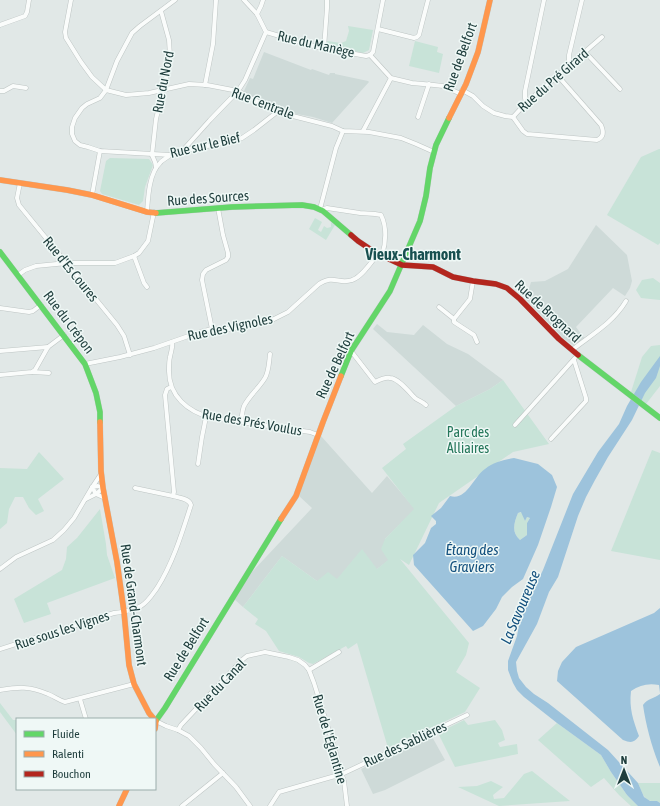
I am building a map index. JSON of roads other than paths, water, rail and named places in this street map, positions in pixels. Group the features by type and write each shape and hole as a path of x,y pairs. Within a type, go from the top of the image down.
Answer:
{"street":[{"path":"0,25 25,16 29,0"},
{"name":"Rue Centrale","path":"71,0 66,38 92,77 106,90 126,95 150,93 189,84 205,85 238,91 277,112 332,126 343,131"},
{"path":"106,90 117,62 132,33 175,0"},
{"path":"205,85 212,51 216,0"},
{"name":"Rue du Manège","path":"244,0 257,14 266,32 305,44 366,56 370,55 391,78"},
{"path":"257,14 263,0"},
{"path":"324,48 327,8 326,0"},
{"path":"370,55 373,52 383,0"},
{"path":"378,29 414,38 418,37 420,35 428,0"},
{"name":"Rue de Belfort","path":"156,719 165,708 174,691 296,496 328,408 352,352 390,291 420,221 436,145 466,84 478,52 490,0"},
{"path":"526,103 525,91 544,0"},
{"path":"570,65 569,55 582,0"},
{"name":"Rue du Nord","path":"152,155 156,119 168,70 170,46 161,10"},
{"path":"184,149 238,91 245,80 266,32"},
{"name":"Rue du Pré Girard","path":"391,78 412,83 443,86 462,92 473,96 483,106 494,113 513,117 526,103 602,37"},
{"path":"585,52 620,90"},
{"path":"513,117 527,134 597,140 601,139 603,136 601,125 558,76"},
{"path":"363,131 391,78"},
{"path":"418,117 429,84"},
{"path":"0,91 4,91 13,86 26,88"},
{"name":"Rue sur le Bief","path":"106,90 100,98 82,108 75,118 72,127 72,134 75,141 80,145 100,151 170,155 184,149 192,149 242,138 277,112"},
{"path":"321,210 336,148 343,131 363,131 401,138 434,152"},
{"path":"92,195 100,151"},
{"path":"152,155 156,168"},
{"path":"146,212 150,184 156,168 170,155"},
{"name":"Rue des Sources","path":"0,180 92,195 146,212 289,205 307,206 321,210"},
{"name":"Rue d'Es Coures","path":"20,183 17,198 19,205 121,330 130,355"},
{"path":"212,329 202,280 203,274 206,270 226,260 228,257 218,208"},
{"path":"321,210 327,208 381,215 384,225 385,239 384,248 380,255"},
{"path":"321,210 358,241 380,255 402,265"},
{"path":"18,275 25,270 36,266 114,263 134,256 139,253 148,241 154,212"},
{"name":"Rue du Crépon","path":"0,252 85,364 96,393 100,412 101,474 103,488"},
{"name":"Rue des Vignoles","path":"85,364 130,355 192,334 212,329 240,327 272,320 288,312 324,281 333,279 348,281 359,276 380,255"},
{"path":"134,256 144,283 147,287"},
{"name":"Rue de Brognard","path":"402,265 433,267 453,276 473,281 496,284 506,288 520,299 572,350 576,357 660,418"},
{"path":"454,319 470,299 473,281"},
{"path":"572,350 609,322 626,301"},
{"path":"0,308 29,312 41,305"},
{"path":"439,307 454,319 454,322 474,335 477,342"},
{"path":"32,372 35,370 48,347 64,335"},
{"path":"172,342 173,347 170,357 169,371 171,387 167,389 165,394 173,496"},
{"path":"0,351 48,347"},
{"path":"352,352 375,382 390,378 394,379 426,405"},
{"path":"241,422 245,405 266,377 270,354"},
{"path":"515,425 576,357"},
{"path":"551,439 586,401 576,357"},
{"path":"0,375 32,372 49,373"},
{"name":"Rue des Prés Voulus","path":"171,387 189,409 206,416 310,432 318,435"},
{"path":"198,464 206,416"},
{"path":"0,569 16,557 53,540 64,530 74,518 101,474"},
{"path":"92,487 98,486 103,488"},
{"path":"92,487 96,494 105,498"},
{"path":"85,499 96,494 103,488"},
{"name":"Rue de Grand-Charmont","path":"103,488 117,562 129,665 134,684 149,713 153,718"},
{"name":"Rue sous les Vignes","path":"0,650 139,607 150,599 167,570 181,537 191,505 188,500 135,488"},
{"name":"Rue du Canal","path":"178,730 181,725 247,656 266,652 289,657 298,660 310,671"},
{"path":"310,671 339,652"},
{"name":"Rue de l'Églantine","path":"310,671 336,753 338,768 342,774 347,806"},
{"path":"0,690 34,688 50,694 59,701 65,702 134,684"},
{"path":"80,699 86,718"},
{"name":"Rue des Sablières","path":"270,806 279,792 342,774 467,715"},
{"path":"156,721 166,726 186,733 236,787 250,806"},
{"path":"182,806 223,773"},
{"path":"119,806 127,790"}],"water":[{"name":"La Savoureuse","path":"660,356 660,366 656,378 645,393 632,420 608,457 586,497 578,516 558,577 549,592 537,624 516,662 519,678 526,687 608,750 638,783 644,797 650,801 657,801 660,803 660,806 638,806 627,795 601,755 557,723 517,690 508,670 508,661 517,636 519,625 543,570 573,494 598,452 619,424 627,406 641,382"},
{"name":"Étang des Graviers","path":"514,458 538,464 552,475 557,487 538,545 523,579 502,597 496,609 483,626 473,631 414,565 413,555 425,543 431,528 436,524 436,521 431,516 441,508 450,496 456,497 465,492 488,467 495,463","holes":["521,512 525,521 527,517 530,518 527,523 527,535 520,540 514,531 518,513"]},
{"path":"660,608 660,693 659,685 655,684 644,685 631,691 632,714 639,736 636,740 628,742 623,740 557,681 558,671 562,662 576,647 654,613"},
{"path":"660,694 660,767 654,752 643,705"}],"district":[{"name":"Vieux-Charmont","path":"413,254"}],"park label":[{"name":"Parc des Alliaires","path":"468,440"}]}
